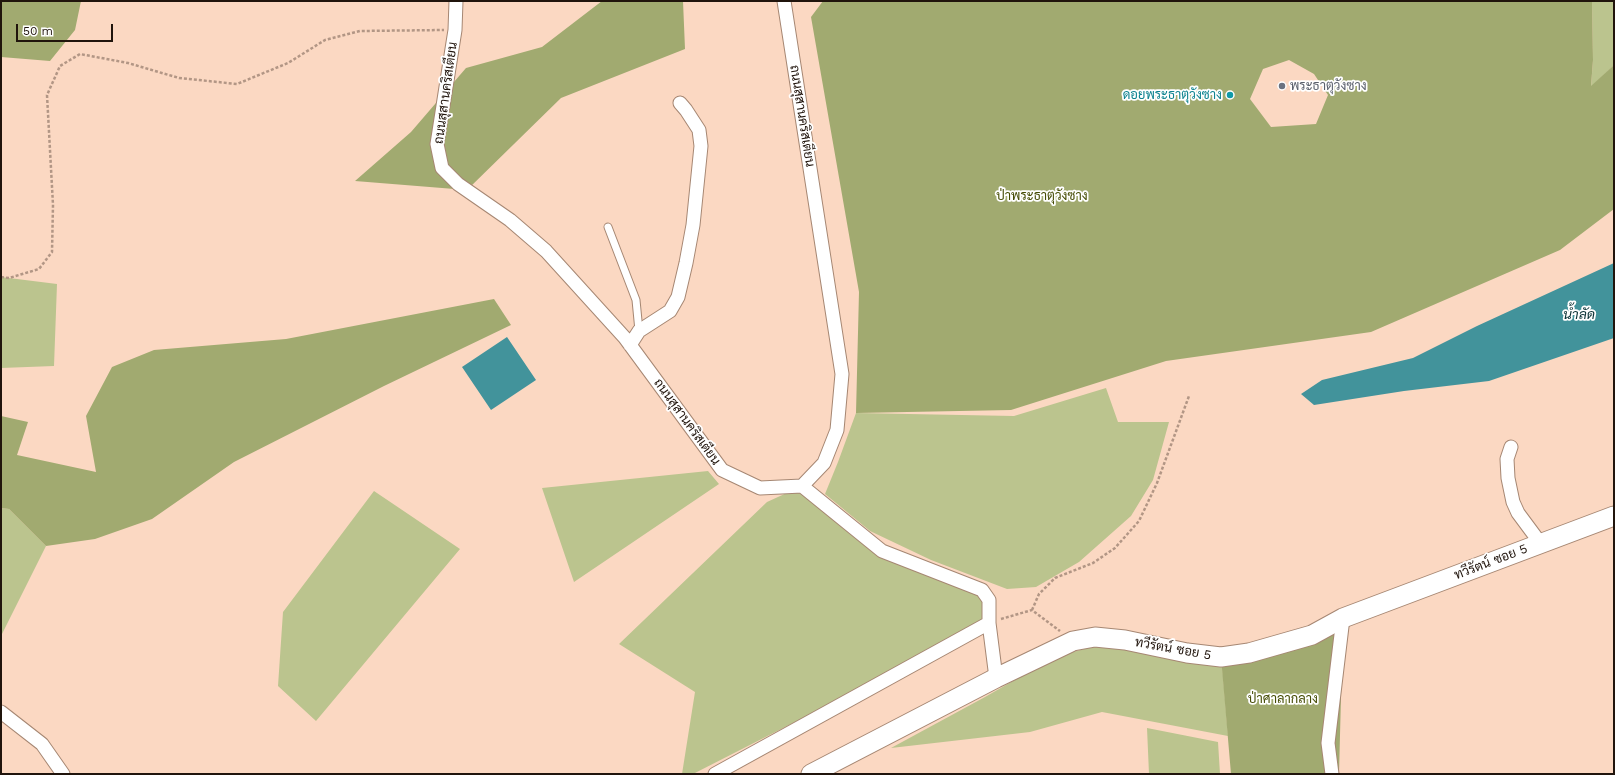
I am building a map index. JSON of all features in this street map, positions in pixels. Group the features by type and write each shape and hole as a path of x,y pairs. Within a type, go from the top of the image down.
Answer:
{"street":[{"name":"ถนนสุสานคริสเตียน","path":"456,1 455,30 437,144 442,168 458,184 510,220 546,251 630,345 722,470 760,488 802,486 824,463 837,430 842,374 784,1"},
{"path":"630,345 638,331 670,311 678,297 688,255 693,225 701,146 699,130 686,110 680,104"},
{"path":"1511,447 1507,459 1508,478 1513,502 1518,513 1541,544"},
{"path":"802,486 882,551 982,590 989,600 996,678"},
{"name":"ทวีรัตน์ ซอย 5","path":"811,774 996,678 1073,641 1095,637 1125,640 1187,653 1221,657 1249,653 1312,635 1343,618 1614,516"},
{"path":"1332,774 1328,743 1343,618"},
{"path":"715,774 990,623"},
{"path":"1,712 42,744 63,774"}],"lane":[{"path":"608,227 636,300 638,331"}],"path":[{"path":"1,278 9,278 39,270 52,252 53,205 47,95 60,66 80,54 128,63 179,78 237,84 288,63 325,40 360,31 455,30"},
{"path":"990,623 1032,610 1039,594 1055,578 1094,563 1115,548 1139,521 1157,483 1188,396"},
{"path":"1032,610 1073,641"}],"green space":[{"path":"1,1 81,1 75,30 50,61 1,57"},
{"path":"602,1 683,1 685,49 561,98 467,190 355,181 411,132 466,68 542,47"},
{"name":"ป่าพระธาตุวังซาง","path":"823,1 1592,1 1593,60 1591,86 1614,65 1614,209 1560,250 1371,332 1166,361 1011,410 856,413 859,292 811,17","holes":["1289,60 1314,74 1328,95 1316,124 1271,127 1250,99 1263,69"]},
{"path":"1592,1 1614,1 1614,65 1591,87 1593,60"},
{"path":"1,277 57,284 54,366 1,368"},
{"path":"494,299 511,325 384,386 234,462 152,519 95,539 46,546 9,509 1,508 1,416 28,422 17,455 96,472 86,416 112,367 154,350 286,339"},
{"path":"1106,388 1118,422 1169,422 1153,480 1131,516 1079,562 1036,587 1007,589 931,560 870,531 825,494 856,413 1014,416"},
{"path":"708,471 719,484 574,582 542,488"},
{"path":"802,486 882,551 982,590 989,623 693,774 682,774 695,692 619,644 767,502"},
{"path":"374,491 460,549 316,721 278,686 283,612"},
{"path":"1,508 9,509 46,546 1,636"},
{"name":"ป่าศาลากลาง","path":"1343,618 1339,774 1231,774 1221,657"},
{"path":"1102,644 1222,664 1228,736 1102,712 1030,732 891,748 1055,657"},
{"path":"1147,728 1218,742 1220,774 1149,774"}],"water":[{"name":"น้ำลัด","path":"1614,263 1614,338 1489,381 1404,391 1314,405 1301,394 1322,380 1413,358 1477,326"},
{"path":"507,337 536,380 491,410 462,367"}],"place":[{"name":"พระธาตุวังซาง","path":"1282,86"},
{"name":"ดอยพระธาตุวังซาง","path":"1230,95"}]}
